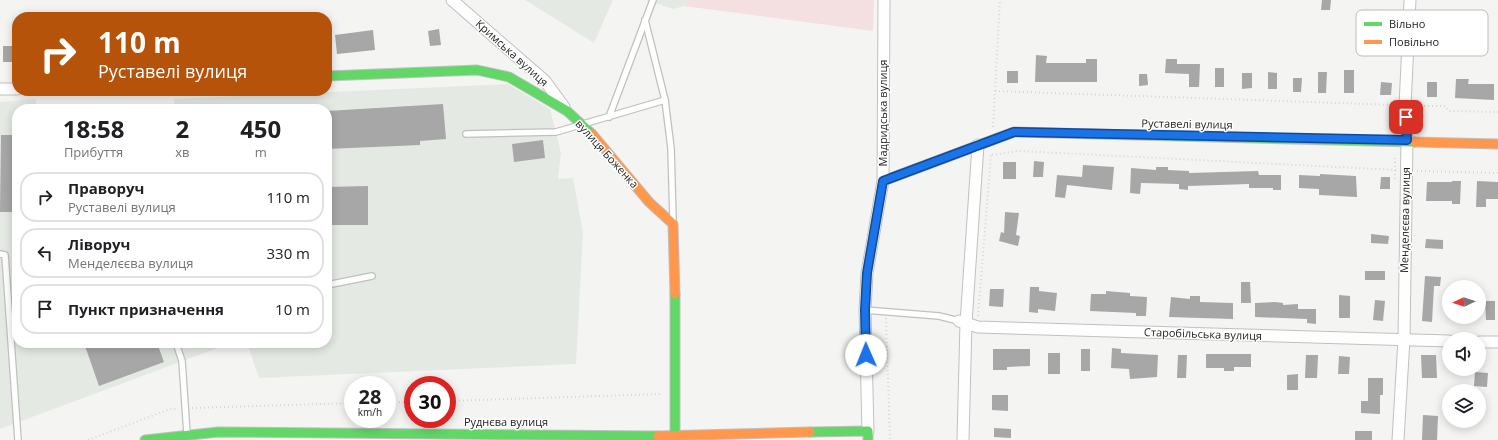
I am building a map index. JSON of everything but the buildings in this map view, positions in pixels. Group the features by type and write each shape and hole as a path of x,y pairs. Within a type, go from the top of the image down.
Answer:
{"street":[{"name":"Кримська вулиця","path":"452,0 545,81 567,110"},
{"name":"Мадридська вулиця","path":"868,436 865,310 867,273 883,181 884,0"},
{"name":"Менделєєва вулиця","path":"1410,0 1410,10"},
{"name":"Менделєєва вулиця","path":"1398,440 1404,339 1405,171 1407,140 1405,106 1407,56"},
{"name":"вулиця Боженка","path":"332,76 477,70 509,77 567,110 594,136 649,202 673,224"},
{"path":"0,90 12,89"},
{"name":"Руставелі вулиця","path":"883,181 1014,132 1407,140 1498,144"},
{"path":"963,440 962,322 978,146"},
{"path":"673,224 675,256 675,436"},
{"name":"Старобільська вулиця","path":"962,322 978,327 1442,341"},
{"path":"1486,342 1498,342"},
{"name":"Руднєва вулиця","path":"145,440 187,434 231,436 868,436"}],"lane":[{"path":"609,117 653,0"},
{"path":"645,20 665,100 671,148 673,224"},
{"path":"466,134 556,132 665,100"},
{"path":"0,254 5,255 18,440"},
{"path":"332,284 372,276"},
{"path":"865,310 939,316 962,322"},
{"path":"178,348 182,361 187,434"}],"path":[{"path":"978,327 992,140 1000,0"},
{"path":"995,91 1405,106 1445,106 1449,111 1498,112"},
{"path":"991,155 1018,151 1405,171 1498,173"},
{"path":"886,311 890,440"},
{"path":"456,401 534,400 675,394"},
{"path":"88,440 170,409 344,403"}],"shaded area":[{"path":"525,0 613,0 594,43"},
{"path":"646,0 688,0 684,6 673,9"},
{"path":"688,0 874,0 873,31 684,6"},
{"path":"508,84 550,109 561,153 558,179 573,178 583,233 576,364 259,378 249,348 332,348 332,104 174,104 174,99 241,96 332,96 332,92"},
{"path":"36,99 36,104 12,104 12,348 218,348 0,429 0,102"}],"traffic: fast":[{"path":"332,76 477,70 509,77 567,111 592,134"},
{"path":"883,181 1014,132 1414,142"},
{"path":"675,294 675,436"},
{"path":"810,432 868,431 868,440"},
{"path":"145,440 218,432 658,436"}],"traffic: slow":[{"path":"592,134 649,202 673,224 675,294"},
{"path":"1414,142 1498,144"},
{"path":"658,436 810,432"}],"route":[{"path":"866,355 865,310 867,273 883,181 1014,132 1407,140 1406,117"}]}
